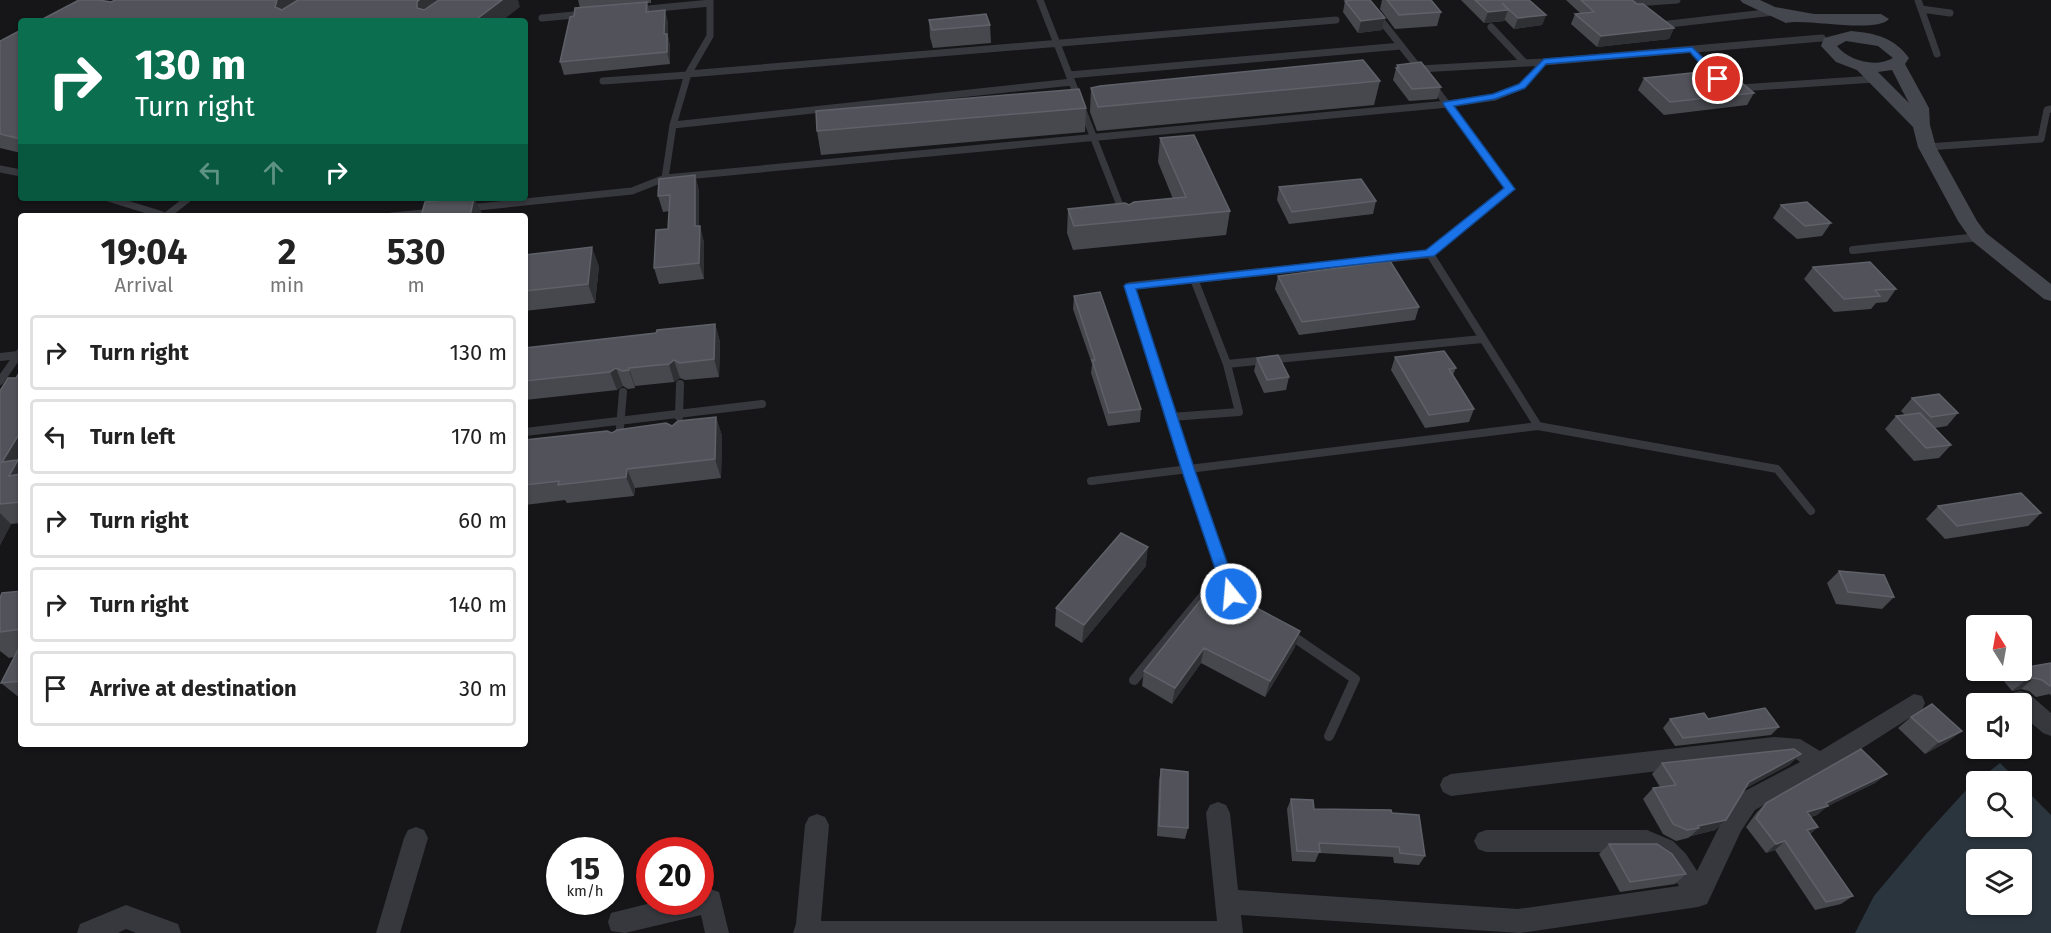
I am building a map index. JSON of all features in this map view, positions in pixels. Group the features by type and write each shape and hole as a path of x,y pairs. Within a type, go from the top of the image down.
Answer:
{"street":[{"path":"1748,0 1826,40 1838,56 1861,65 1884,67 1897,64 1901,58 1899,53 1883,43 1853,36 1826,40"},
{"path":"1875,0 1881,19 1883,43"},
{"path":"1773,12 1813,20 1838,22 1881,19"},
{"path":"1897,64 1920,108 1921,125 1927,147 1968,221 1979,237 2051,294"},
{"path":"1861,65 1921,125"},
{"path":"1698,895 1733,823 1747,802 1820,763 1914,703"},
{"path":"2032,710 2051,726"},
{"path":"1451,784 1774,747 1800,749 1820,763"},
{"path":"817,825 807,932 1231,933 1218,813"},
{"path":"388,933 416,838"},
{"path":"1486,841 1653,842 1673,854 1698,895"},
{"path":"1228,902 1520,927 1698,895"},
{"path":"620,922 710,901 717,933"},
{"path":"89,933 126,917 169,933"}],"lane":[{"path":"1040,0 1127,224"},
{"path":"1240,600 1231,594 1187,468 1130,286 1430,254 1510,189 1448,104 1365,0"},
{"path":"1633,2 1677,0"},
{"path":"1918,0 1937,54"},
{"path":"632,10 710,1 710,36 688,74 674,125 665,178"},
{"path":"1633,2 1642,10"},
{"path":"1921,9 1950,13"},
{"path":"1657,24 1665,26 1773,12"},
{"path":"542,18 598,13"},
{"path":"603,81 1058,45 1336,20"},
{"path":"1491,27 1525,63"},
{"path":"1419,69 1544,62 1826,40"},
{"path":"674,125 1071,78 1401,46"},
{"path":"1692,50 1718,79"},
{"path":"461,209 632,191 665,178 1448,104 1495,97 1522,86 1544,62"},
{"path":"1741,88 1874,79"},
{"path":"1927,147 2041,139 2047,111 2051,109"},
{"path":"0,168 18,172"},
{"path":"118,201 156,213"},
{"path":"170,213 185,201"},
{"path":"420,213 438,211"},
{"path":"1853,250 1979,237"},
{"path":"1430,254 1538,426"},
{"path":"1172,417 1239,412 1227,364 1194,279"},
{"path":"1227,364 1482,339"},
{"path":"0,357 18,353"},
{"path":"0,381 18,354"},
{"path":"678,430 680,384"},
{"path":"619,446 623,392"},
{"path":"528,432 762,404"},
{"path":"1091,481 1538,426 1777,469 1811,511"},
{"path":"1134,680 1224,571"},
{"path":"1278,627 1354,679 1329,736"}],"shaded area":[{"path":"2000,763 2008,771 1990,771"},
{"path":"1966,790 1966,837 2032,837 2032,796 2051,815 2051,933 1855,933 1874,896"}],"building":[{"path":"79,0 111,2 115,0 277,0 275,7 282,10 298,0 419,0 417,8 424,10 439,0 502,0 478,18 45,18"},
{"path":"1370,0 1385,18 1361,21 1345,1"},
{"path":"1387,0 1431,0 1441,12 1399,15"},
{"path":"1475,0 1529,0 1546,15 1518,18 1502,3 1508,10 1488,12"},
{"path":"1581,0 1632,0 1637,4 1643,4 1674,28 1601,36 1575,14 1594,12"},
{"path":"647,2 646,12 665,10 664,34 667,34 667,52 560,62 570,17 574,16 575,8"},
{"path":"986,14 990,25 932,30 929,20"},
{"path":"18,32 18,138 0,134 0,41"},
{"path":"1363,60 1380,81 1098,107 1091,88 1100,86"},
{"path":"1421,62 1441,87 1412,89 1396,68 1399,68 1397,65"},
{"path":"1727,71 1754,93 1670,102 1644,78"},
{"path":"1079,89 1086,108 817,131 816,111"},
{"path":"1194,135 1230,211 1074,226 1068,209 1125,203 1129,205 1134,202 1186,197 1160,138"},
{"path":"695,175 695,226 700,226 699,263 654,268 656,230 668,229 670,195 658,196 659,179"},
{"path":"1361,179 1376,201 1292,212 1279,187"},
{"path":"473,201 471,213 422,213 425,202"},
{"path":"1807,202 1831,223 1805,226 1781,205"},
{"path":"592,247 588,284 528,291 528,255"},
{"path":"1390,261 1419,307 1302,322 1278,276"},
{"path":"1870,262 1896,289 1875,290 1880,296 1844,299 1813,267"},
{"path":"1100,292 1141,409 1109,413 1074,296"},
{"path":"715,324 714,359 680,363 674,360 669,364 629,368 629,370 622,371 616,368 610,372 528,381 528,348 656,333 657,330"},
{"path":"1444,351 1456,368 1449,369 1474,409 1429,415 1395,357"},
{"path":"1278,355 1289,377 1267,380 1257,358"},
{"path":"18,375 18,436 2,462 18,460 9,476 18,474 18,502 0,504 0,391 8,378 16,378"},
{"path":"1939,394 1958,413 1931,417 1912,398"},
{"path":"1920,413 1951,445 1926,448 1896,416"},
{"path":"716,417 715,459 627,469 626,477 558,485 559,481 528,485 528,440 607,431 612,433 617,430 666,423 672,426 678,421"},
{"path":"2021,493 2041,513 1957,526 1938,506"},
{"path":"1121,533 1148,547 1084,625 1056,608"},
{"path":"1839,571 1884,575 1894,597 1848,592"},
{"path":"1219,577 1244,593 1240,599 1300,631 1270,681 1204,648 1175,688 1144,671"},
{"path":"18,591 18,629 0,632 2,593"},
{"path":"18,650 18,681 1,683"},
{"path":"2051,663 2051,686 2042,680 2032,678 2032,666"},
{"path":"1932,704 1962,731 1939,742 1911,717"},
{"path":"1765,708 1779,727 1683,738 1670,719 1704,713 1708,719"},
{"path":"1794,749 1801,754 1749,782 1726,820 1698,826 1699,828 1687,830 1673,824 1653,788 1676,785 1662,763"},
{"path":"1861,749 1887,774 1826,803 1828,806 1807,812 1818,827 1807,830 1853,896 1826,902 1785,841 1776,844 1756,818 1766,803"},
{"path":"1161,769 1188,772 1188,828 1159,826"},
{"path":"1291,799 1313,800 1314,809 1391,810 1392,813 1419,815 1425,856 1400,853 1399,847 1319,843 1320,852 1297,851"},
{"path":"1609,844 1657,844 1672,854 1686,874 1630,882"}],"route":[{"path":"1231,594 1187,468 1130,286 1430,254 1510,189 1448,104 1495,97 1522,86 1544,62 1692,50 1718,79"}]}
